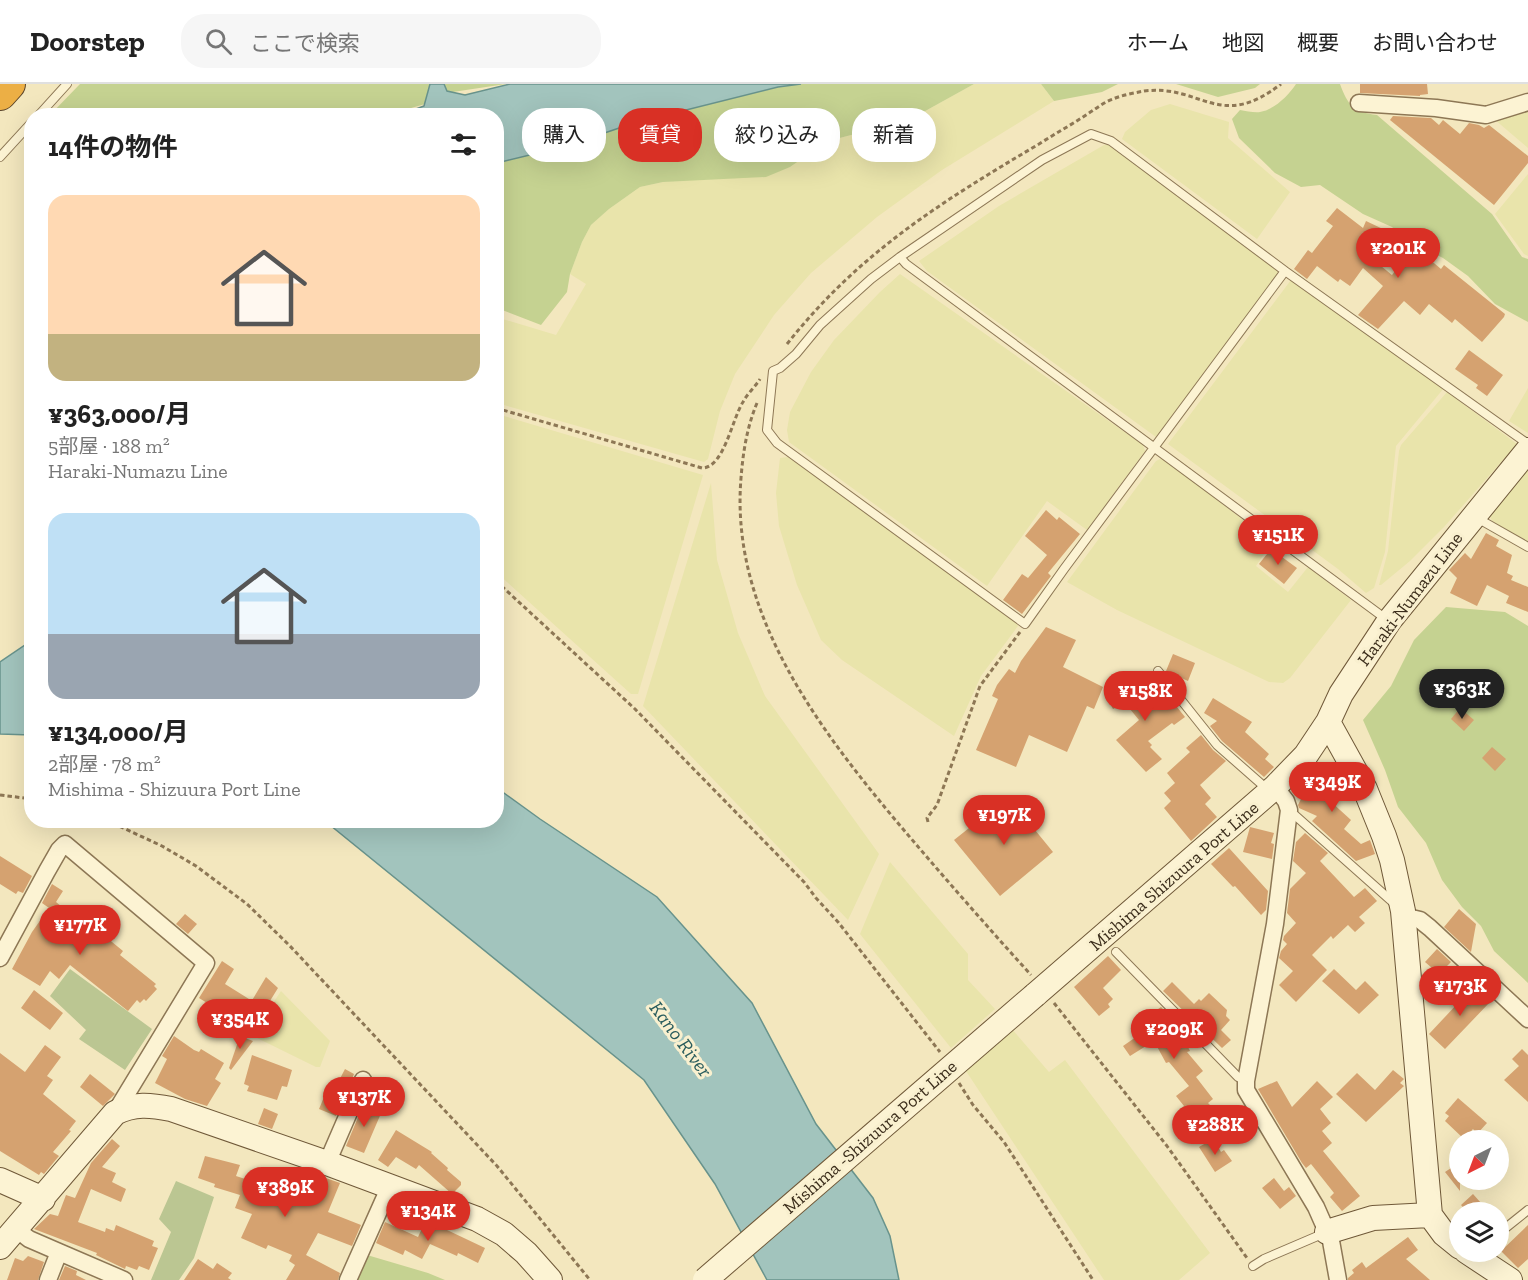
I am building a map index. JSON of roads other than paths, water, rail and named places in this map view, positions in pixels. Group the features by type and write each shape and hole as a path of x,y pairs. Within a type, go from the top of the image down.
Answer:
{"highway":[{"path":"0,94 9,84"}],"main road":[{"name":"Haraki-Numazu Line","path":"1328,722 1341,694 1389,621 1527,453"},
{"name":"Mishima Shizuura Port Line","path":"1040,991 1272,789 1306,755 1328,722"},
{"path":"1328,722 1365,789 1392,860 1403,913 1430,1215 1449,1237"},
{"name":"Mishima -Shizuura Port Line","path":"705,1280 1040,991"},
{"path":"0,1247 115,1113 126,1107 138,1106 171,1109 327,1163 477,1219 504,1234 526,1253 550,1280"},
{"path":"0,1179 43,1199"},
{"path":"1327,1232 1373,1218 1430,1215"},
{"path":"1485,1262 1510,1280"}],"street":[{"path":"1359,103 1436,108 1486,115 1528,102"},
{"path":"1272,789 1286,801 1289,810 1275,924 1246,1089 1299,1177 1327,1232 1331,1241 1338,1280"},
{"path":"0,958 4,941 59,850 65,844 206,963 115,1113"},
{"path":"1403,913 1420,920 1430,928 1528,1019"},
{"path":"327,1163 363,1080"},
{"path":"348,1280 390,1186"},
{"path":"16,1229 29,1239 124,1280"},
{"path":"48,1280 59,1252"}],"lane":[{"path":"45,108 67,84"},
{"path":"0,157 24,131"},
{"path":"1285,271 1025,624 777,443 767,430 773,371 780,369 796,354 820,325 871,279 900,257 1034,166 1091,134 1111,141 1285,271 1527,453"},
{"path":"900,257 906,264 1389,621"},
{"path":"1474,516 1528,546"},
{"path":"1158,671 1217,745 1272,789"},
{"path":"1289,810 1403,913"},
{"path":"1116,952 1238,1077 1246,1081"},
{"path":"1509,1225 1528,1210"},
{"path":"1253,1266 1327,1232"}],"water":[{"path":"430,84 444,84 447,91 465,95 510,84 801,84 778,87 694,108 618,108 618,128 606,132 606,108 522,108 522,157 504,161 504,108 419,108 424,106"},
{"path":"24,646 24,735 0,734 0,662"},
{"name":"Kano River","path":"504,793 657,897 752,1003 816,1124 873,1198 890,1236 899,1280 767,1280 715,1184 644,1080 334,828 504,828"}]}
